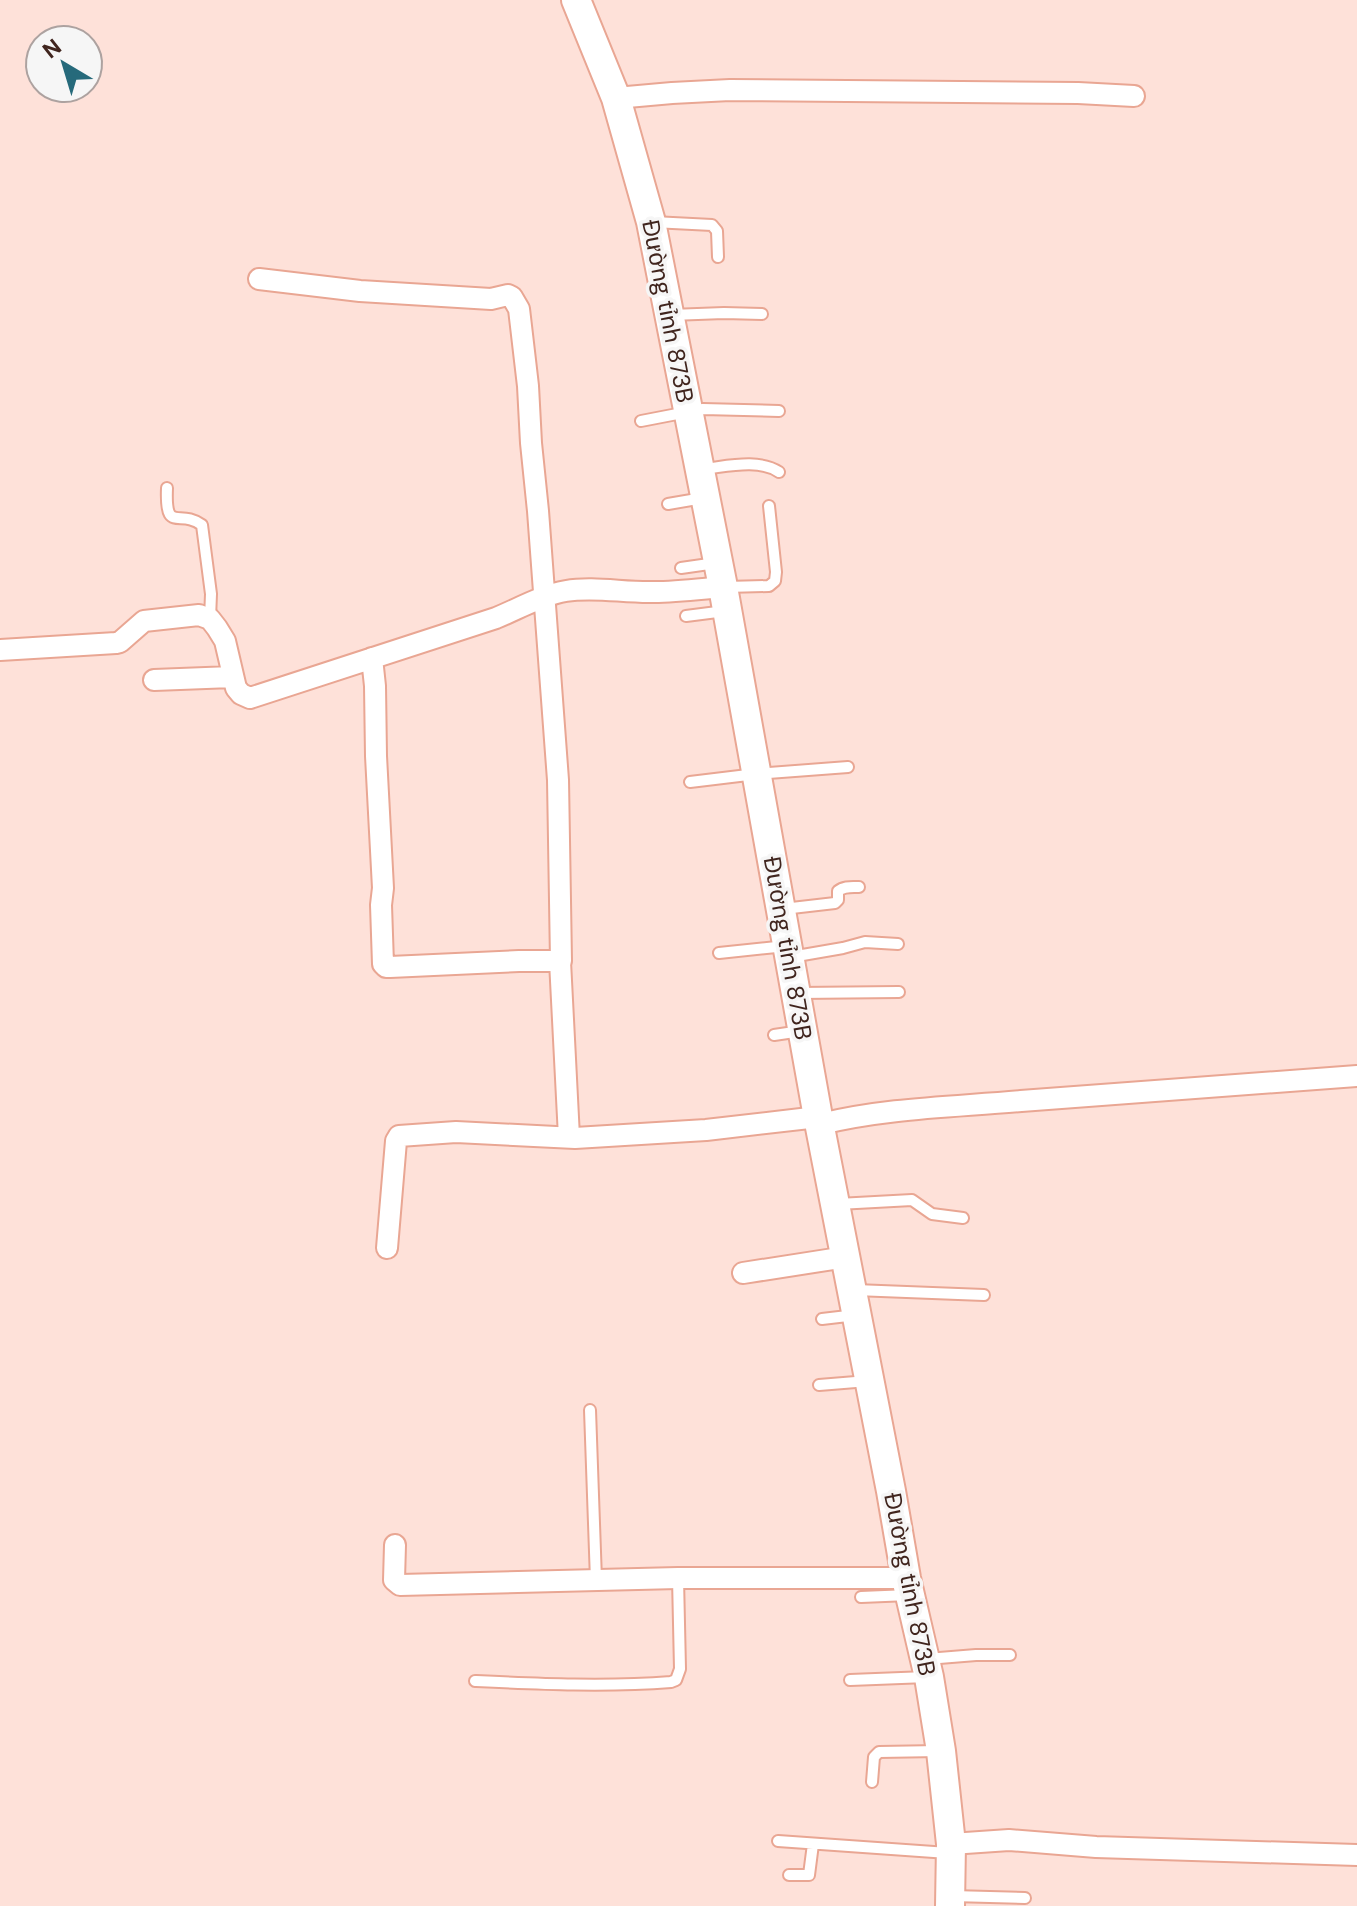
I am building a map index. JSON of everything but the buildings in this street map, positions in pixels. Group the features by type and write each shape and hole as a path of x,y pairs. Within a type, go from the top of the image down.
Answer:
{"main road":[{"name":"Đường tỉnh 873B","path":"576,0 616,98 651,222 803,1030 828,1120 836,1204 959,1846 950,1901"}],"street":[{"path":"616,98 730,90 1134,96"},
{"path":"259,279 360,291 491,299 505,296 512,297 519,309 528,386 558,780 560,961 569,1137"},
{"path":"0,650 116,643 144,621 199,615 210,619 225,641 236,688 250,698 496,618 544,596 578,589 653,592 722,587"},
{"path":"372,658 383,888 383,964 390,967 560,961"},
{"path":"154,680 232,677"},
{"path":"387,1248 396,1141 399,1136 456,1132 569,1137 706,1130 1109,1093 1357,1076"},
{"path":"743,1273 846,1257"},
{"path":"395,1545 394,1580 400,1585 678,1578 908,1586"},
{"path":"959,1846 1009,1840 1096,1847 1357,1855"}],"lane":[{"path":"651,222 709,223 717,231 718,257"},
{"path":"669,316 762,314"},
{"path":"641,421 688,410 779,411"},
{"path":"700,470 752,465 770,467 779,472"},
{"path":"167,488 166,507 170,516 198,521 202,525 211,594 210,619"},
{"path":"668,504 705,497"},
{"path":"681,568 722,587 769,586 775,581 776,572 769,506"},
{"path":"686,616 722,587"},
{"path":"690,782 848,767"},
{"path":"781,909 835,903 840,889 859,887"},
{"path":"719,953 843,948 865,942 898,944"},
{"path":"796,993 899,992"},
{"path":"774,1035 803,1030"},
{"path":"836,1204 912,1200 932,1214 963,1218"},
{"path":"822,1319 855,1302 984,1295"},
{"path":"819,1385 870,1380"},
{"path":"590,1410 596,1580"},
{"path":"475,1681 607,1686 676,1680 680,1669 678,1578"},
{"path":"861,1597 908,1586"},
{"path":"850,1680 927,1668 976,1655 1010,1655"},
{"path":"872,1782 874,1757 879,1752 941,1751"},
{"path":"778,1841 959,1846"},
{"path":"789,1875 809,1875 813,1844"},
{"path":"950,1901 1025,1898"}]}
